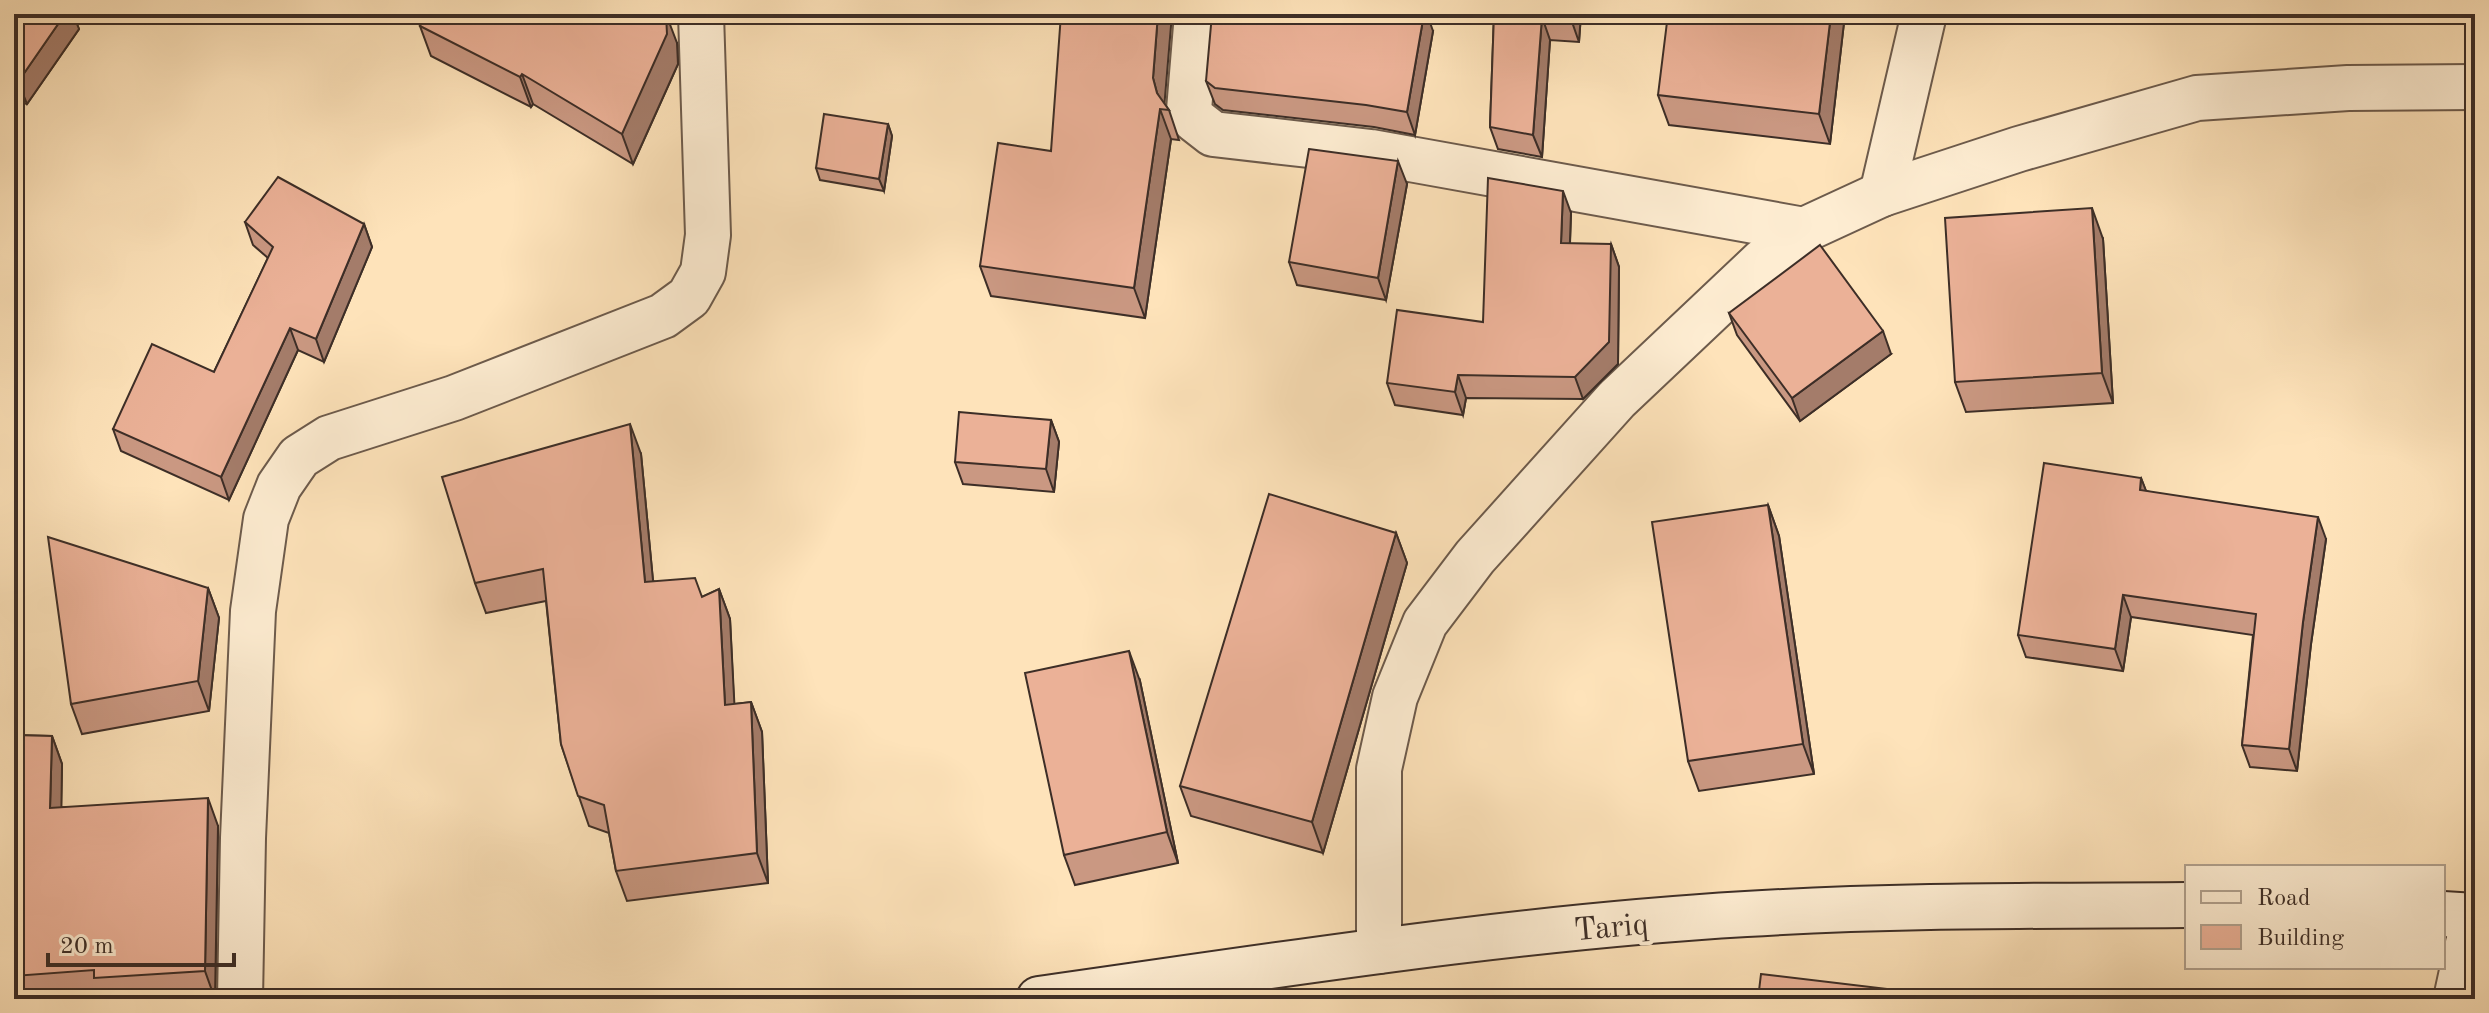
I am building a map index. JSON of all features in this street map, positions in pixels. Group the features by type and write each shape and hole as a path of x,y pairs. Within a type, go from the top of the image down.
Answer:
{"street":[{"path":"240,999 253,611 266,519 279,486 299,457 329,438 482,388 663,316 689,297 703,272 708,235 701,14"},
{"path":"1197,14 1189,110 1195,120 1213,134 1371,152 1804,230"},
{"path":"1882,194 1924,14"},
{"path":"1379,951 1379,769 1395,697 1425,623 1475,557 1617,399 1763,261 1804,230 1882,194 2019,149 2197,98 2348,88 2475,87"},
{"name":"Tariq","path":"1039,999 1379,951 1747,914 2185,905"},
{"path":"2445,914 2474,916 2456,999"}],"building":[{"path":"14,14 65,14 18,82 14,80"},
{"path":"427,14 666,14 667,34 622,134 522,74 520,77 420,26"},
{"path":"1061,14 1158,14 1153,78 1157,93 1169,110 1160,109 1134,288 980,266 998,143 1051,151"},
{"path":"1212,14 1424,14 1407,112 1215,88 1206,81"},
{"path":"1494,14 1571,14 1571,19 1542,17 1533,135 1490,127"},
{"path":"1668,14 1831,14 1819,114 1658,95"},
{"path":"824,114 888,124 879,179 816,168"},
{"path":"1309,149 1398,161 1378,278 1289,262"},
{"path":"278,177 364,224 316,339 290,328 221,477 113,429 152,344 214,372 273,247 245,222"},
{"path":"1488,178 1563,191 1561,243 1611,244 1609,342 1575,377 1458,375 1455,392 1387,383 1397,310 1483,322"},
{"path":"2092,208 2102,373 1955,382 1945,218"},
{"path":"1820,245 1883,331 1792,398 1729,313"},
{"path":"959,412 1051,420 1046,469 955,462"},
{"path":"630,424 645,582 695,578 702,597 719,589 725,705 751,702 757,853 616,871 604,805 578,796 561,744 543,569 475,583 442,477"},
{"path":"2044,463 2141,478 2140,490 2318,517 2289,749 2242,745 2256,614 2123,595 2115,649 2018,635"},
{"path":"1269,494 1396,533 1312,822 1180,786"},
{"path":"1768,505 1803,744 1688,761 1652,522"},
{"path":"48,537 208,588 198,681 71,704"},
{"path":"1129,651 1167,832 1064,855 1025,673"},
{"path":"14,735 52,736 50,808 208,798 205,971 94,978 94,970 14,976"},
{"path":"1761,974 1971,999 1758,999"},
{"path":"2319,991 2357,999 2317,999"}]}
